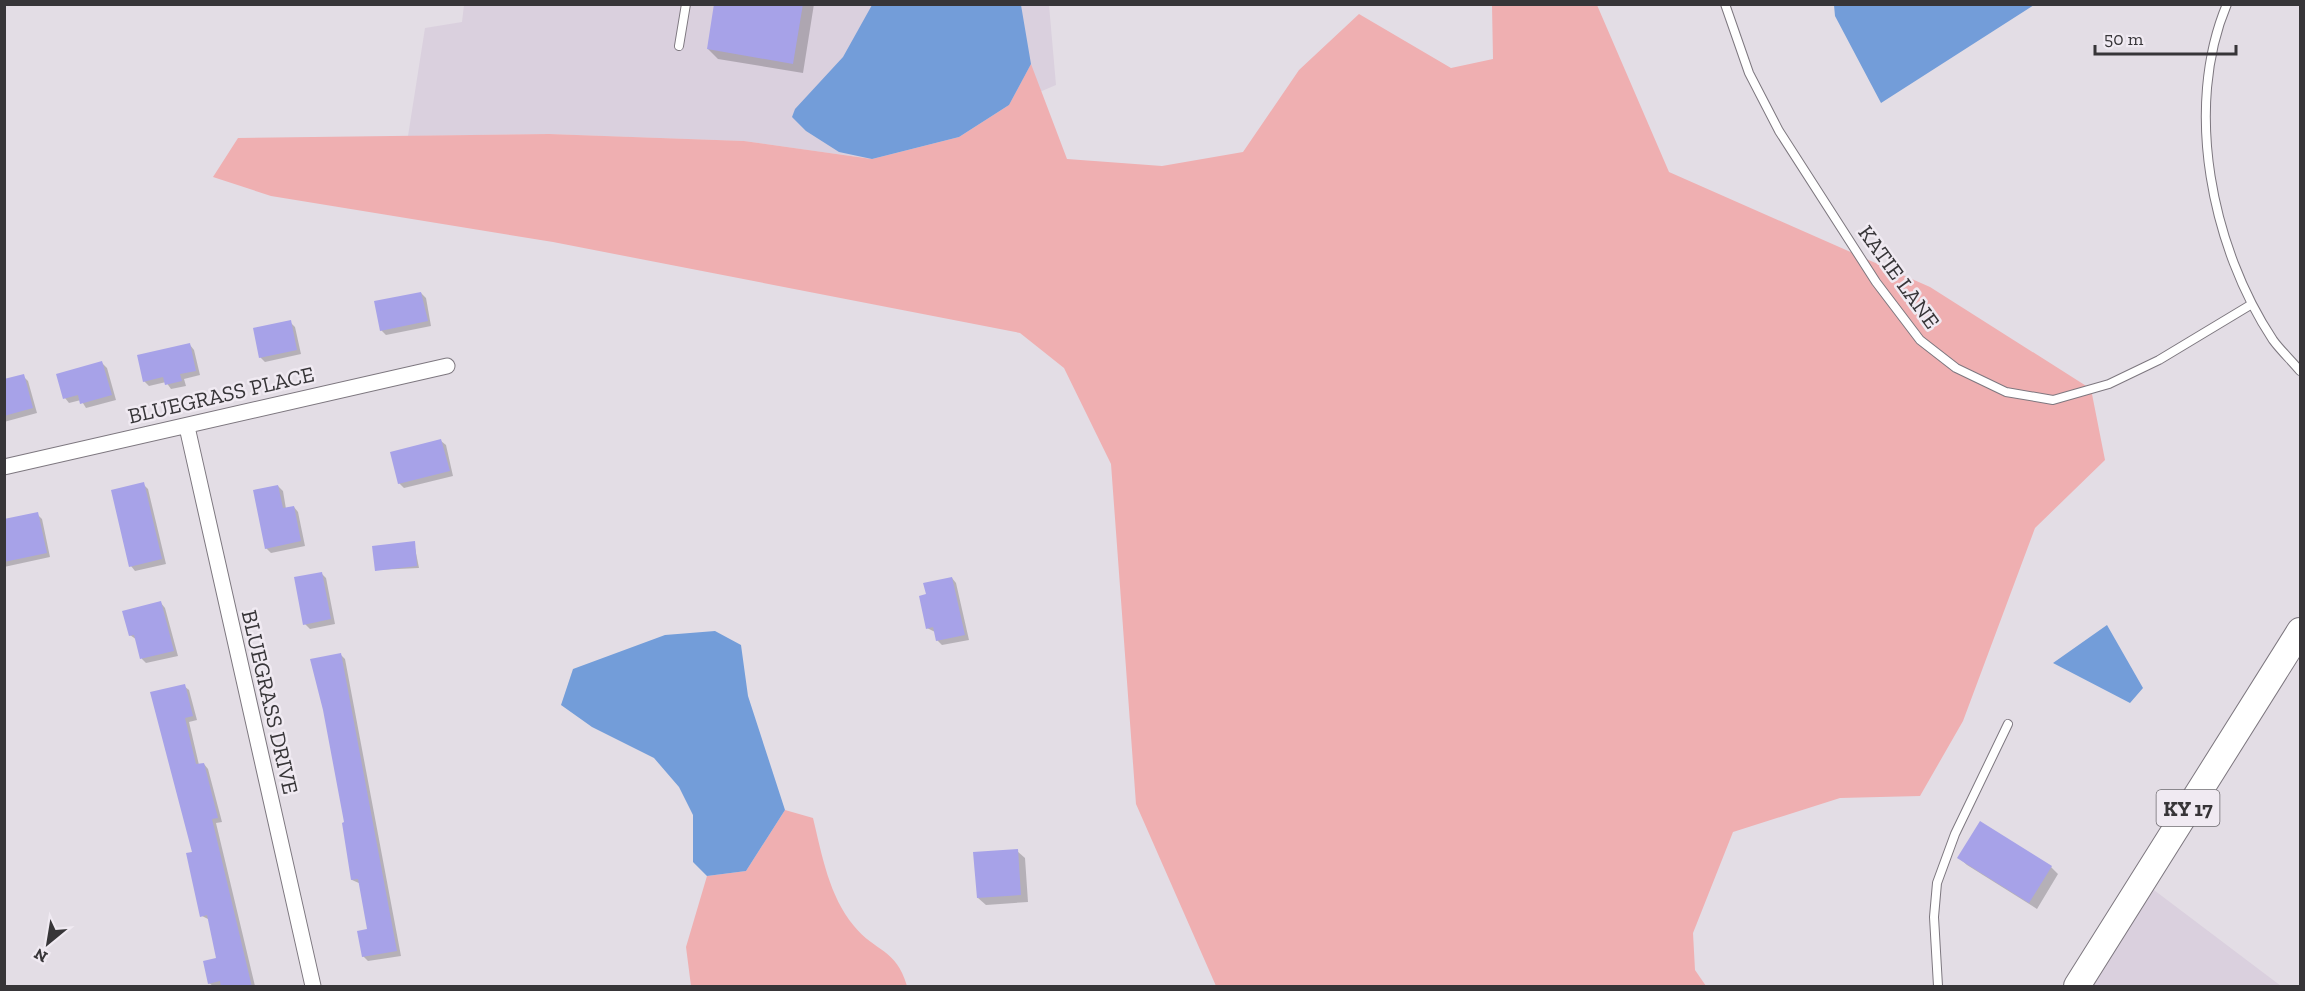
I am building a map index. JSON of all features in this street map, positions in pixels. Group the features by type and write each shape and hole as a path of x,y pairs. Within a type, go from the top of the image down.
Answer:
{"main road":[{"name":"KY 17","path":"2077,987 2301,631"}],"street":[{"name":"BLUEGRASS PLACE","path":"4,467 447,366"},
{"name":"BLUEGRASS DRIVE","path":"187,427 313,987"}],"lane":[{"path":"679,46 686,4"},
{"name":"KATIE LANE","path":"1725,4 1749,73 1779,131 1876,282 1920,340 1956,368 2006,392 2053,400 2109,384 2159,360 2252,304"},
{"path":"2227,4 2218,24 2210,63 2204,106 2205,144 2231,253 2252,304 2275,342 2301,371"},
{"path":"1938,987 1934,917 1937,883 1955,834 2008,724"}],"shaded area":[{"path":"464,5 1049,5 1056,85 1009,105 959,137 872,159 744,141 549,134 408,136 425,28 462,22"},
{"path":"1492,5 1597,5 1669,172 1930,287 2091,389 2105,460 2035,528 1963,721 1920,796 1840,798 1733,832 1693,933 1695,970 1706,986 1216,986 1136,804 1111,464 1064,368 1020,333 553,242 271,196 213,177 238,138 549,134 744,141 872,159 959,137 1009,105 1031,64 1067,159 1162,166 1243,152 1299,70 1359,14 1451,68 1493,59"},
{"path":"785,810 813,818 823,861 838,902 854,926 897,964 907,986 691,986 686,947 707,876 746,871"},
{"path":"2142,881 2281,986 2077,986"}],"water":[{"path":"1834,4 2034,5 1881,103 1835,16"},
{"path":"872,5 1021,5 1031,64 1009,105 959,137 872,159 839,152 806,131 792,117 795,109 843,57"},
{"path":"2107,625 2143,688 2130,703 2053,663"},
{"path":"715,631 741,645 748,696 785,810 746,871 707,876 693,862 693,815 679,787 654,758 592,727 561,705 573,669 665,635"}],"building":[{"path":"714,4 803,4 793,64 707,49"},
{"path":"421,292 428,321 380,331 374,301"},
{"path":"291,320 297,350 259,358 253,328"},
{"path":"190,343 196,371 180,374 182,381 165,385 163,377 143,382 137,355"},
{"path":"102,361 112,395 80,404 78,395 63,399 56,374"},
{"path":"24,374 33,408 4,416 4,379"},
{"path":"441,439 450,471 398,484 390,452"},
{"path":"144,482 162,559 129,567 111,490"},
{"path":"278,485 283,508 294,506 301,541 265,549 253,490"},
{"path":"38,512 47,553 4,562 4,519"},
{"path":"415,541 417,566 375,571 372,546"},
{"path":"322,572 331,619 303,625 294,577"},
{"path":"952,577 965,635 936,641 933,627 926,629 919,596 926,594 923,583"},
{"path":"161,601 174,651 140,659 134,635 129,636 122,611"},
{"path":"341,653 397,951 362,957 357,931 367,929 358,879 351,880 342,823 344,822 323,710 310,659"},
{"path":"185,684 193,716 185,718 196,764 204,763 218,818 212,819 252,987 221,987 220,981 208,984 203,961 216,958 207,915 200,917 186,853 192,852 150,692"},
{"path":"1980,821 2052,866 2029,903 1957,858"},
{"path":"1018,849 1021,895 977,898 973,852"}]}
